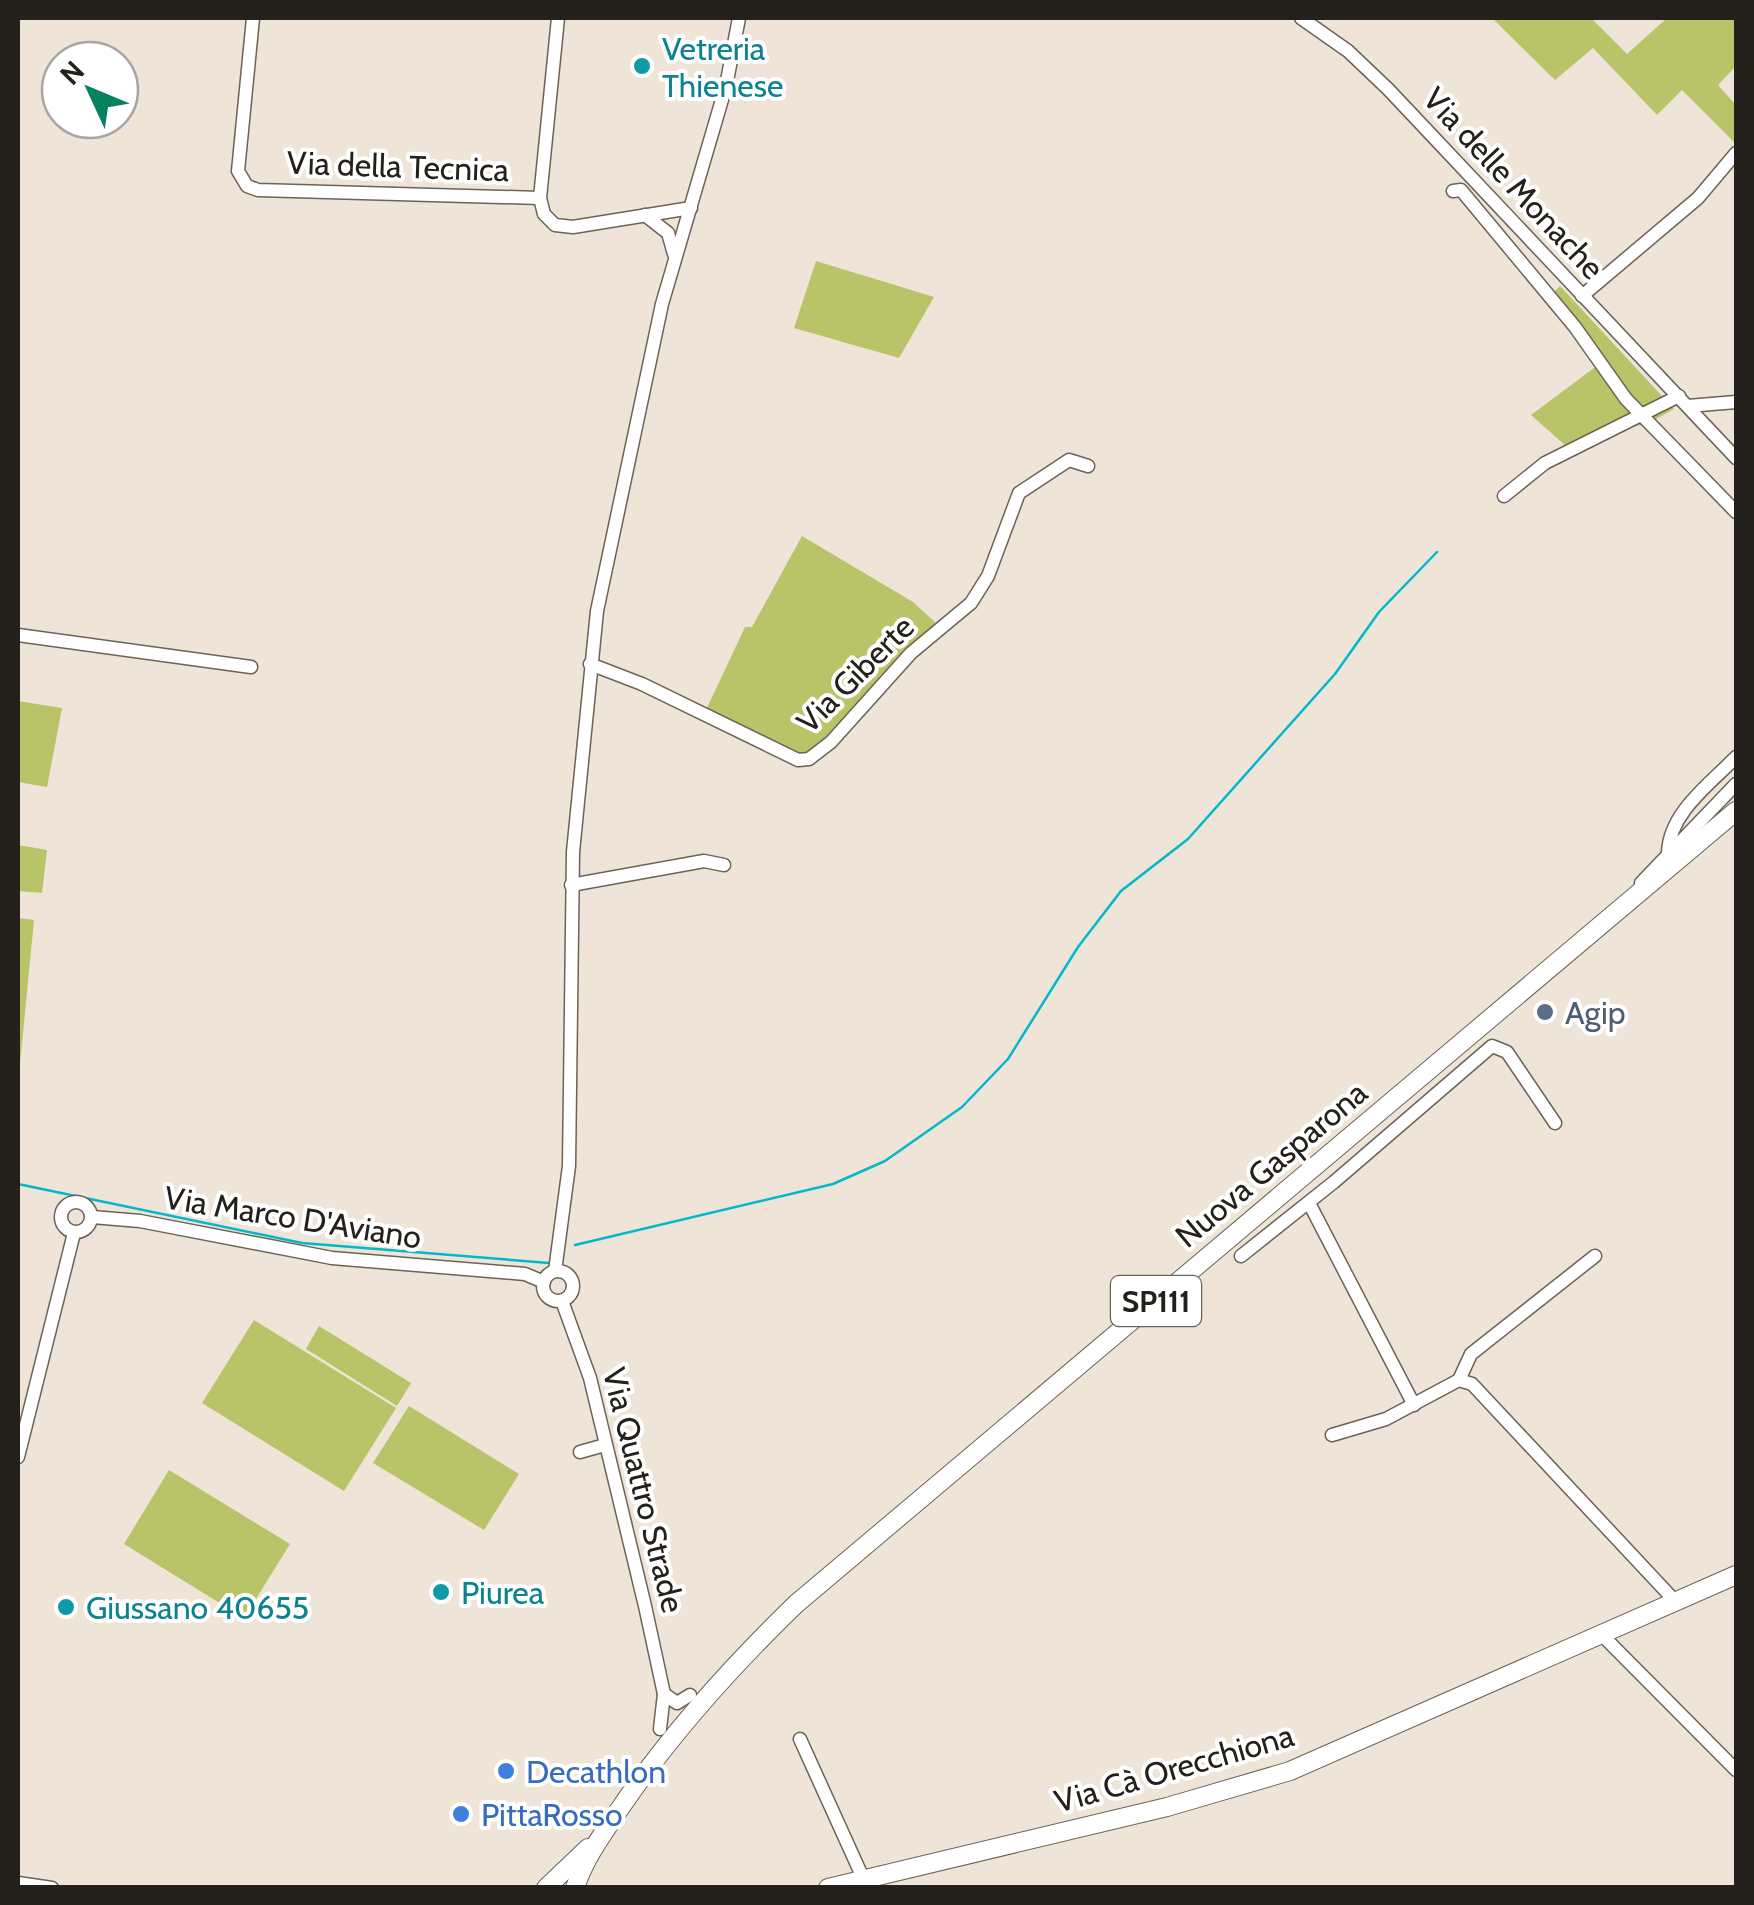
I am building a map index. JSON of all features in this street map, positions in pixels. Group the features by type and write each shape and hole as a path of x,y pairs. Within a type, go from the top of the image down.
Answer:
{"main road":[{"name":"Nuova Gasparona","path":"546,1888 605,1830 696,1707 796,1604 1736,811"},
{"name":"Via Cà Orecchiona","path":"828,1888 1167,1807 1290,1771 1736,1575"},
{"name":"Nuova Gasparona","path":"576,1888 605,1830"}],"street":[{"name":"Via della Tecnica","path":"253,18 238,170 247,186 258,190 540,198"},
{"path":"558,18 540,198 544,214 554,225 572,227 691,208"},
{"path":"555,1272 565,1273 572,1280 573,1291 562,1301 546,1295 544,1282 555,1272 569,1166 572,885 590,664 630,448 674,258 726,86 739,18"},
{"name":"Via delle Monache","path":"1301,18 1348,51 1388,89 1736,458"},
{"path":"1582,296 1698,198 1736,153"},
{"path":"1453,190 1461,190 1642,414 1736,512"},
{"path":"669,211 686,225"},
{"path":"645,214 662,226 672,242 674,258"},
{"path":"662,226 686,225"},
{"path":"1504,496 1545,463 1642,414 1684,401 1736,402"},
{"path":"1707,426 1736,402"},
{"name":"Via Giberte","path":"590,664 642,684 798,760 809,759 858,714 910,653 971,603 988,576 1019,492 1069,460 1088,466"},
{"path":"18,634 251,668"},
{"path":"1668,852 1669,836 1678,817 1736,757"},
{"path":"1570,952 1736,784"},
{"path":"572,885 704,861 724,864"},
{"path":"1241,1256 1492,1046 1507,1052 1555,1123"},
{"path":"1320,1163 1334,1182"},
{"path":"82,1203 92,1217 87,1228 74,1233 61,1219 67,1205 82,1203"},
{"path":"1309,1203 1414,1405"},
{"name":"Via Marco D'Aviano","path":"92,1217 140,1220 332,1258 525,1274 544,1282"},
{"path":"18,1457 74,1233"},
{"path":"1332,1435 1414,1405 1459,1380 1471,1354 1595,1256"},
{"name":"Via Quattro Strade","path":"562,1301 590,1378 664,1694 660,1729"},
{"path":"1459,1380 1472,1384 1675,1601"},
{"path":"580,1452 606,1445"},
{"path":"1600,1633 1736,1770"},
{"path":"664,1694 677,1702 690,1696"},
{"path":"800,1739 863,1878"},
{"path":"18,1883 52,1888"}],"green space":[{"path":"1492,18 1591,18 1627,54 1667,18 1736,18 1736,66 1718,85 1736,105 1736,144 1682,90 1657,115 1593,48 1555,80"},
{"path":"816,261 934,297 899,358 794,328"},
{"path":"1560,286 1674,409 1651,422 1566,446 1531,415 1598,365 1549,297"},
{"path":"802,536 913,602 939,626 819,754 804,755 706,710 745,627 752,627"},
{"path":"18,701 62,708 47,787 18,782"},
{"path":"18,845 47,850 42,893 18,891"},
{"path":"18,918 34,920 18,1085"},
{"path":"254,1320 396,1408 344,1491 202,1403"},
{"path":"319,1326 411,1383 397,1406 306,1349"},
{"path":"409,1406 519,1474 484,1530 373,1463"},
{"path":"169,1470 290,1544 244,1618 124,1544"}],"waterway":[{"path":"575,1245 833,1184 885,1161 962,1107 1008,1059 1078,947 1121,891 1188,839 1335,674 1379,612 1437,552"},
{"path":"18,1184 302,1243 549,1263"}],"place":[{"name":"Vetreria Thienese","path":"642,66"},
{"name":"Agip","path":"1545,1012"},
{"name":"Piurea","path":"441,1592"},
{"name":"Giussano 40655","path":"66,1607"},
{"name":"Decathlon","path":"506,1771"},
{"name":"PittaRosso","path":"461,1814"}]}
